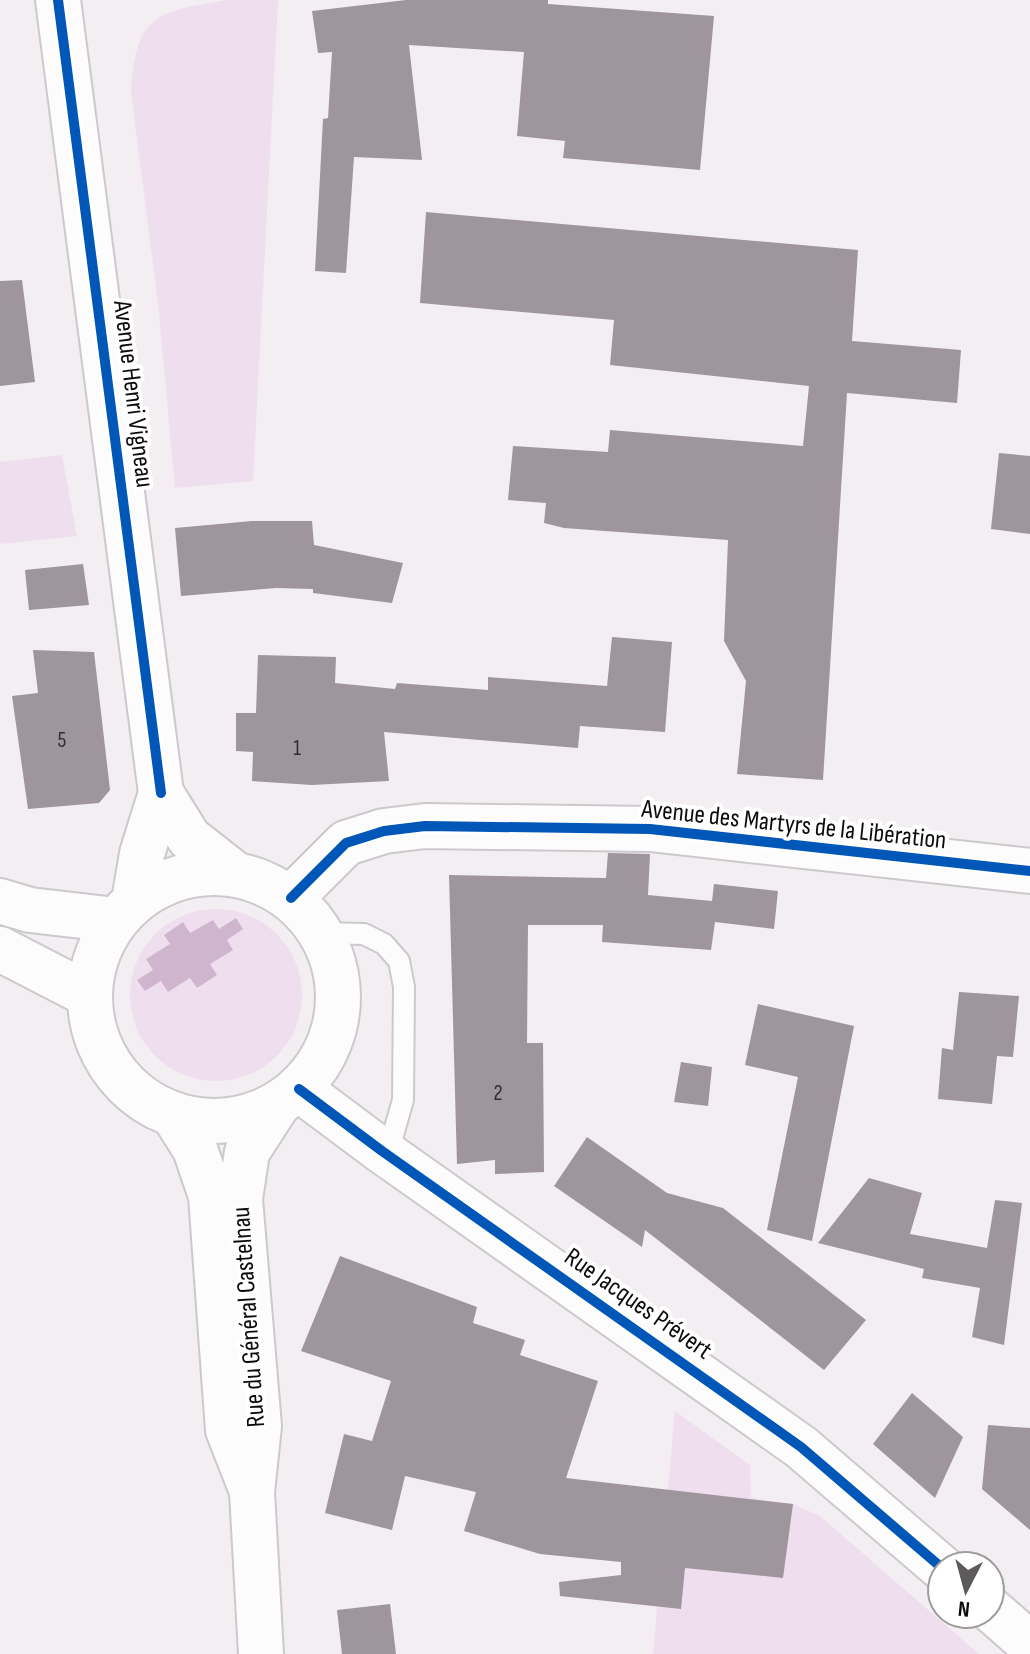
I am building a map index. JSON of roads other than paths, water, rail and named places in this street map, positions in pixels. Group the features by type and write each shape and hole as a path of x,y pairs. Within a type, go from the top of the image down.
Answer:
{"main road":[{"name":"Avenue Henri Vigneau","path":"58,0 161,793 189,838 235,874"},
{"name":"Avenue Henri Vigneau","path":"125,910 161,793"},
{"name":"Avenue des Martyrs de la Libération","path":"291,898 346,843 384,831 425,826 650,829 1030,871"},
{"path":"235,874 265,882 291,898 322,933 335,965 339,998 334,1031 325,1052 288,1096 229,1120 195,1120 173,1114 141,1097 111,1067 94,1030 89,995 96,955 125,910 157,886 182,876 235,874"},
{"path":"0,901 30,910 125,910"},
{"path":"0,949 89,995"},
{"name":"Rue Jacques Prévert","path":"288,1096 382,1151 801,1447 926,1554"},
{"name":"Rue du Général Castelnau","path":"240,1388 240,1199 247,1152 288,1096"},
{"name":"Rue du Général Castelnau","path":"173,1114 195,1149 211,1196 240,1388 259,1426 252,1492 261,1654"},
{"path":"1006,1623 1030,1644"}],"lane":[{"path":"322,933 364,934 384,944 399,961 404,987 403,1100 393,1135 382,1151"}]}
